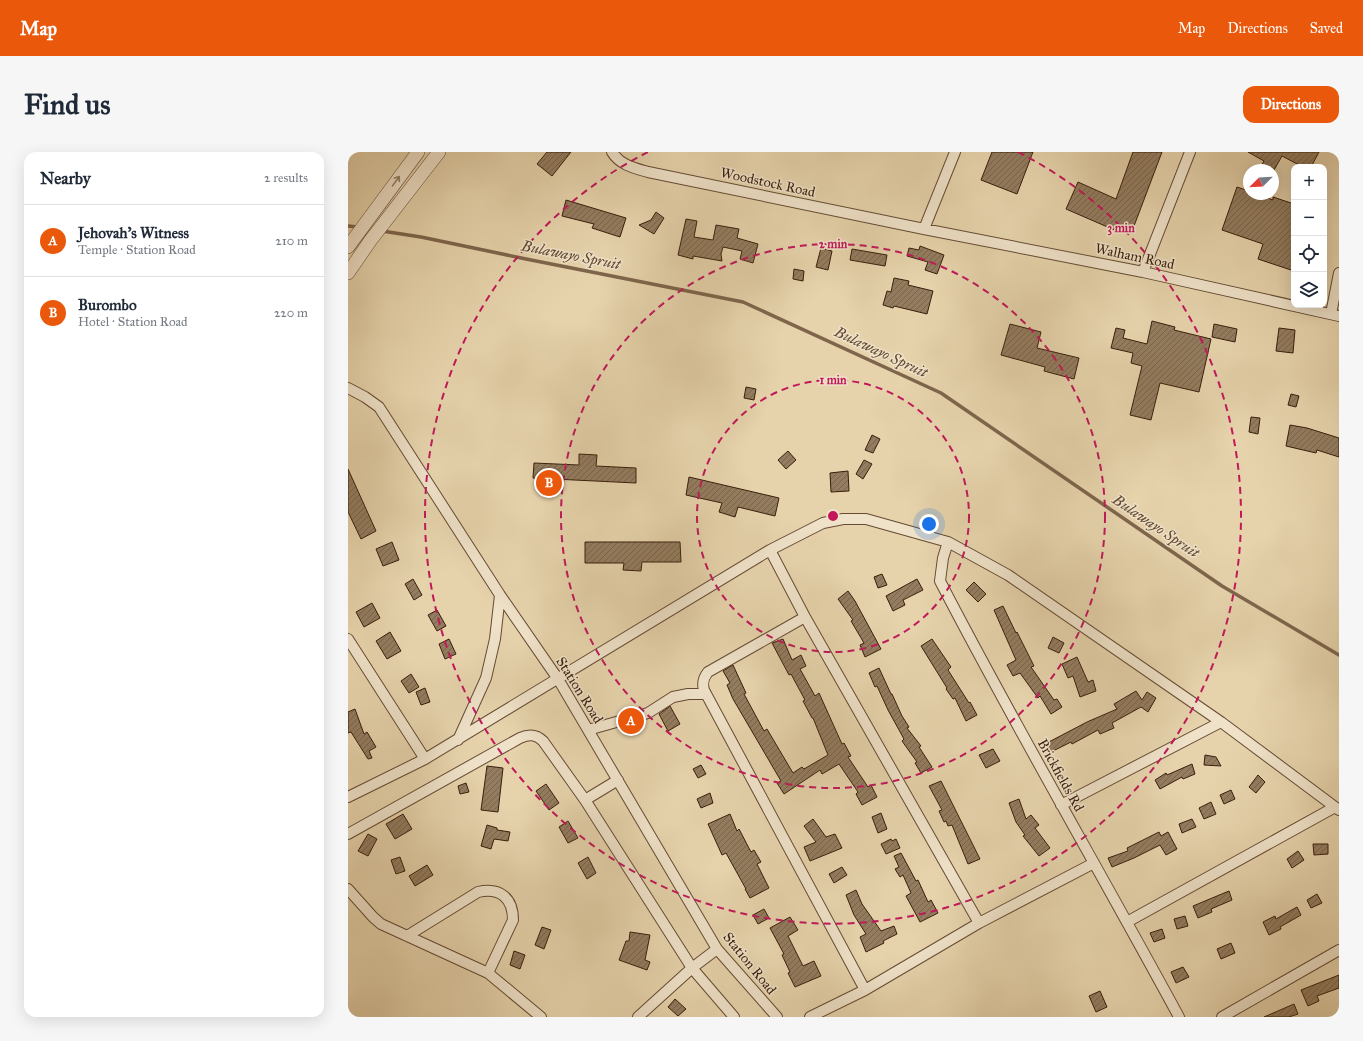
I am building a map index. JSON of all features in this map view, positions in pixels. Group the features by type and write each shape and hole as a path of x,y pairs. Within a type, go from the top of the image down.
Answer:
{"street":[{"path":"348,247 418,152"},
{"path":"348,273 370,241 439,152"},
{"name":"Woodstock Road","path":"612,152 616,159 632,167 648,172 924,229"},
{"path":"924,229 955,152"},
{"path":"1143,272 1190,152"},
{"name":"Walham Road","path":"924,229 1143,272 1335,315"},
{"path":"1335,315 1339,273"},
{"name":"Station Road","path":"348,388 365,397 379,407 500,595 558,679 717,949 776,1017"},
{"path":"348,797 425,759 458,740 770,550 823,523 843,519 866,519 948,542 1008,574 1221,722 1337,809 1128,922"},
{"name":"Brickfields Rd","path":"948,542 943,558 940,581 1061,805 1128,922 1179,1017"},
{"path":"770,550 805,617 979,923"},
{"path":"458,740 486,678 495,638 500,595"},
{"path":"805,617 708,672 702,685 865,990"},
{"path":"348,639 425,759"},
{"path":"588,730 648,713 674,697 688,694 706,694"},
{"path":"1061,805 1221,722"},
{"path":"348,834 520,738 531,735 538,736 585,800 692,968 734,1017"},
{"path":"585,800 618,780"},
{"path":"810,1017 865,990 979,923 1094,863"},
{"path":"348,889 377,920 407,936 488,973 541,1017"},
{"path":"407,936 478,892 492,890 499,893 506,897 511,904 513,920 488,973"},
{"path":"638,1017 692,968 717,949"},
{"path":"1222,1017 1339,950"}],"building":[{"path":"547,152 571,152 552,176 537,164"},
{"path":"992,152 1033,152 1017,194 981,180"},
{"path":"1133,152 1162,152 1134,226 1119,232 1066,209 1078,182 1116,199"},
{"path":"1248,152 1319,152 1313,164 1297,164 1282,156 1277,164 1262,164 1264,161"},
{"path":"1237,187 1243,189 1243,200 1279,199 1291,203 1291,270 1258,259 1263,244 1222,230"},
{"path":"566,200 626,218 620,237 592,228 594,224 562,216"},
{"path":"656,212 664,218 654,234 639,225 651,220"},
{"path":"686,219 697,221 694,237 713,240 716,225 739,229 737,238 758,244 753,263 740,259 742,251 723,247 721,254 722,261 693,256 693,259 678,255"},
{"path":"920,246 944,255 937,274 925,270 928,262 907,256 909,248 919,250"},
{"path":"821,248 832,251 828,270 816,267"},
{"path":"852,249 887,255 885,266 850,260"},
{"path":"794,269 804,271 803,281 793,279"},
{"path":"894,278 909,281 908,285 933,291 927,314 894,306 893,308 883,305 887,291 891,292"},
{"path":"1152,321 1175,327 1174,330 1211,339 1199,392 1160,383 1151,420 1130,415 1142,366 1131,363 1133,353 1111,348 1116,328 1125,330 1123,338 1147,344"},
{"path":"1010,324 1041,332 1037,348 1079,358 1074,379 1044,371 1045,367 1001,355"},
{"path":"1214,324 1237,329 1235,342 1212,337"},
{"path":"1279,328 1295,330 1293,353 1276,351"},
{"path":"746,387 756,389 754,400 744,398"},
{"path":"1291,394 1299,396 1296,407 1288,405"},
{"path":"1251,417 1260,418 1258,434 1249,432"},
{"path":"1290,425 1307,428 1339,438 1339,457 1317,450 1316,453 1286,446"},
{"path":"872,435 880,439 873,453 865,450"},
{"path":"788,451 796,460 786,469 778,460"},
{"path":"579,454 597,455 596,466 636,468 636,483 533,478 534,463 579,465"},
{"path":"864,460 872,464 863,479 856,474"},
{"path":"348,469 376,531 361,539 348,512"},
{"path":"848,471 849,491 831,492 830,473"},
{"path":"689,477 779,498 775,516 738,507 735,517 719,512 722,503 686,495"},
{"path":"392,542 399,560 383,566 376,549"},
{"path":"585,542 680,542 681,562 642,562 641,571 623,570 624,563 585,563"},
{"path":"882,574 887,585 878,588 874,577"},
{"path":"413,579 422,595 414,600 405,584"},
{"path":"917,579 923,590 903,600 905,605 893,611 886,596"},
{"path":"974,582 986,594 978,602 966,590"},
{"path":"848,591 881,649 865,657 860,645 864,643 851,621 853,620 838,599"},
{"path":"372,603 380,618 364,627 356,612"},
{"path":"1003,606 1034,666 1031,667 1054,700 1057,699 1062,707 1051,714 1040,696 1038,698 1020,673 1013,676 1007,665 1016,660 994,610"},
{"path":"437,610 446,626 437,631 428,615"},
{"path":"390,632 401,651 387,659 376,641"},
{"path":"1053,637 1064,643 1059,653 1048,648"},
{"path":"449,639 456,654 445,659 439,644"},
{"path":"783,639 792,660 801,655 806,666 800,669 815,696 819,693 842,744 844,743 851,756 848,757 868,787 871,785 877,797 862,805 856,794 858,792 839,764 822,774 820,770 784,794 777,783 781,781 733,699 727,685 730,683 723,671 733,665 746,693 744,694 764,731 767,729 793,773 802,767 804,769 828,755 813,718 803,701 805,700 791,674 789,675 772,643"},
{"path":"932,639 951,667 948,670 977,715 966,721 955,698 953,699 946,689 947,688 921,646"},
{"path":"1077,657 1088,682 1093,680 1096,691 1080,697 1073,676 1068,678 1062,664"},
{"path":"879,668 902,716 909,727 907,728 921,746 919,747 932,767 921,773 915,763 917,762 902,741 904,739 877,686 875,687 869,673"},
{"path":"411,674 419,687 409,693 401,681"},
{"path":"425,688 430,702 421,705 416,692"},
{"path":"1136,691 1142,700 1147,692 1156,698 1148,712 1141,707 1112,723 1114,728 1100,734 1098,730 1072,744 1071,742 1049,753 1045,744 1087,722 1117,709 1114,704"},
{"path":"670,706 680,724 668,731 659,714"},
{"path":"355,709 364,734 367,732 376,747 369,751 372,758 368,759 351,732 348,733 348,712"},
{"path":"993,749 1000,761 986,768 979,755"},
{"path":"1205,755 1216,757 1221,766 1204,765"},
{"path":"1192,764 1195,774 1183,779 1182,777 1160,789 1155,780 1166,773 1167,775"},
{"path":"701,765 706,774 698,778 693,769"},
{"path":"487,766 503,768 498,812 481,810"},
{"path":"1258,775 1265,782 1256,793 1249,787"},
{"path":"941,781 980,859 968,864 952,825 948,826 946,821 944,822 939,811 942,810 929,786"},
{"path":"466,783 469,792 460,794 458,786"},
{"path":"546,784 559,803 549,810 536,791"},
{"path":"1231,790 1235,799 1224,804 1220,795"},
{"path":"710,793 713,803 701,808 697,799"},
{"path":"1019,799 1026,819 1031,815 1039,825 1035,828 1050,848 1039,856 1023,836 1025,835 1016,822 1009,803"},
{"path":"1211,802 1216,814 1204,819 1199,808"},
{"path":"881,813 887,829 878,833 872,817"},
{"path":"403,814 412,829 395,839 386,824"},
{"path":"730,814 737,831 739,829 751,852 754,850 761,862 757,864 769,888 750,898 726,853 722,855 708,824"},
{"path":"813,819 826,837 835,834 842,848 810,861 804,847 816,842 804,826"},
{"path":"1192,819 1196,827 1182,833 1179,824"},
{"path":"568,821 578,838 568,843 559,827"},
{"path":"487,825 497,828 497,830 510,832 508,841 494,839 491,849 481,846"},
{"path":"1159,832 1161,836 1168,832 1177,849 1166,855 1160,845 1112,867 1108,858 1128,851 1127,848"},
{"path":"368,834 377,839 368,856 358,851"},
{"path":"891,839 892,841 896,839 900,848 886,854 881,844"},
{"path":"1313,844 1328,844 1328,854 1314,855"},
{"path":"1298,851 1304,860 1292,868 1287,859"},
{"path":"901,853 916,881 918,880 928,902 931,900 938,913 920,922 906,896 911,893 903,875 900,877 895,869 899,867 894,856"},
{"path":"400,857 405,871 396,874 391,860"},
{"path":"588,857 596,873 587,879 578,863"},
{"path":"427,865 433,875 415,886 409,876"},
{"path":"842,867 847,875 834,883 829,874"},
{"path":"856,890 862,904 881,931 894,926 897,934 883,941 884,943 866,952 860,937 866,934 854,915 846,895"},
{"path":"1229,891 1232,900 1211,909 1212,912 1198,918 1193,906"},
{"path":"1317,894 1322,903 1311,908 1307,900"},
{"path":"1297,907 1301,915 1280,927 1281,929 1269,935 1263,922 1275,916 1276,919"},
{"path":"764,909 769,918 758,924 753,915"},
{"path":"1185,916 1188,926 1177,929 1174,919"},
{"path":"790,917 798,930 788,936 803,966 814,961 821,976 795,987 788,973 790,972 782,955 784,954 770,928"},
{"path":"542,927 551,930 544,949 535,945"},
{"path":"1162,929 1165,938 1154,942 1150,933"},
{"path":"630,932 650,935 645,960 650,962 647,970 619,960 626,941 629,941"},
{"path":"1231,943 1235,953 1221,959 1217,949"},
{"path":"514,951 525,955 520,969 510,965"},
{"path":"1183,967 1189,977 1176,983 1171,972"},
{"path":"1339,975 1339,988 1317,996 1319,1001 1308,1006 1301,990"},
{"path":"1100,991 1107,1007 1096,1012 1089,996"},
{"path":"675,999 686,1009 678,1016 668,1007"},
{"path":"1294,1004 1298,1014 1289,1017 1264,1017"}],"waterway":[{"name":"Bulawayo Spruit","path":"348,226 358,227"},
{"name":"Bulawayo Spruit","path":"382,231 421,237 743,302 941,393 1222,586 1339,655"}],"place":[{"name":"Burombo","path":"549,483"},
{"name":"Jehovah's Witness","path":"631,721"}]}
